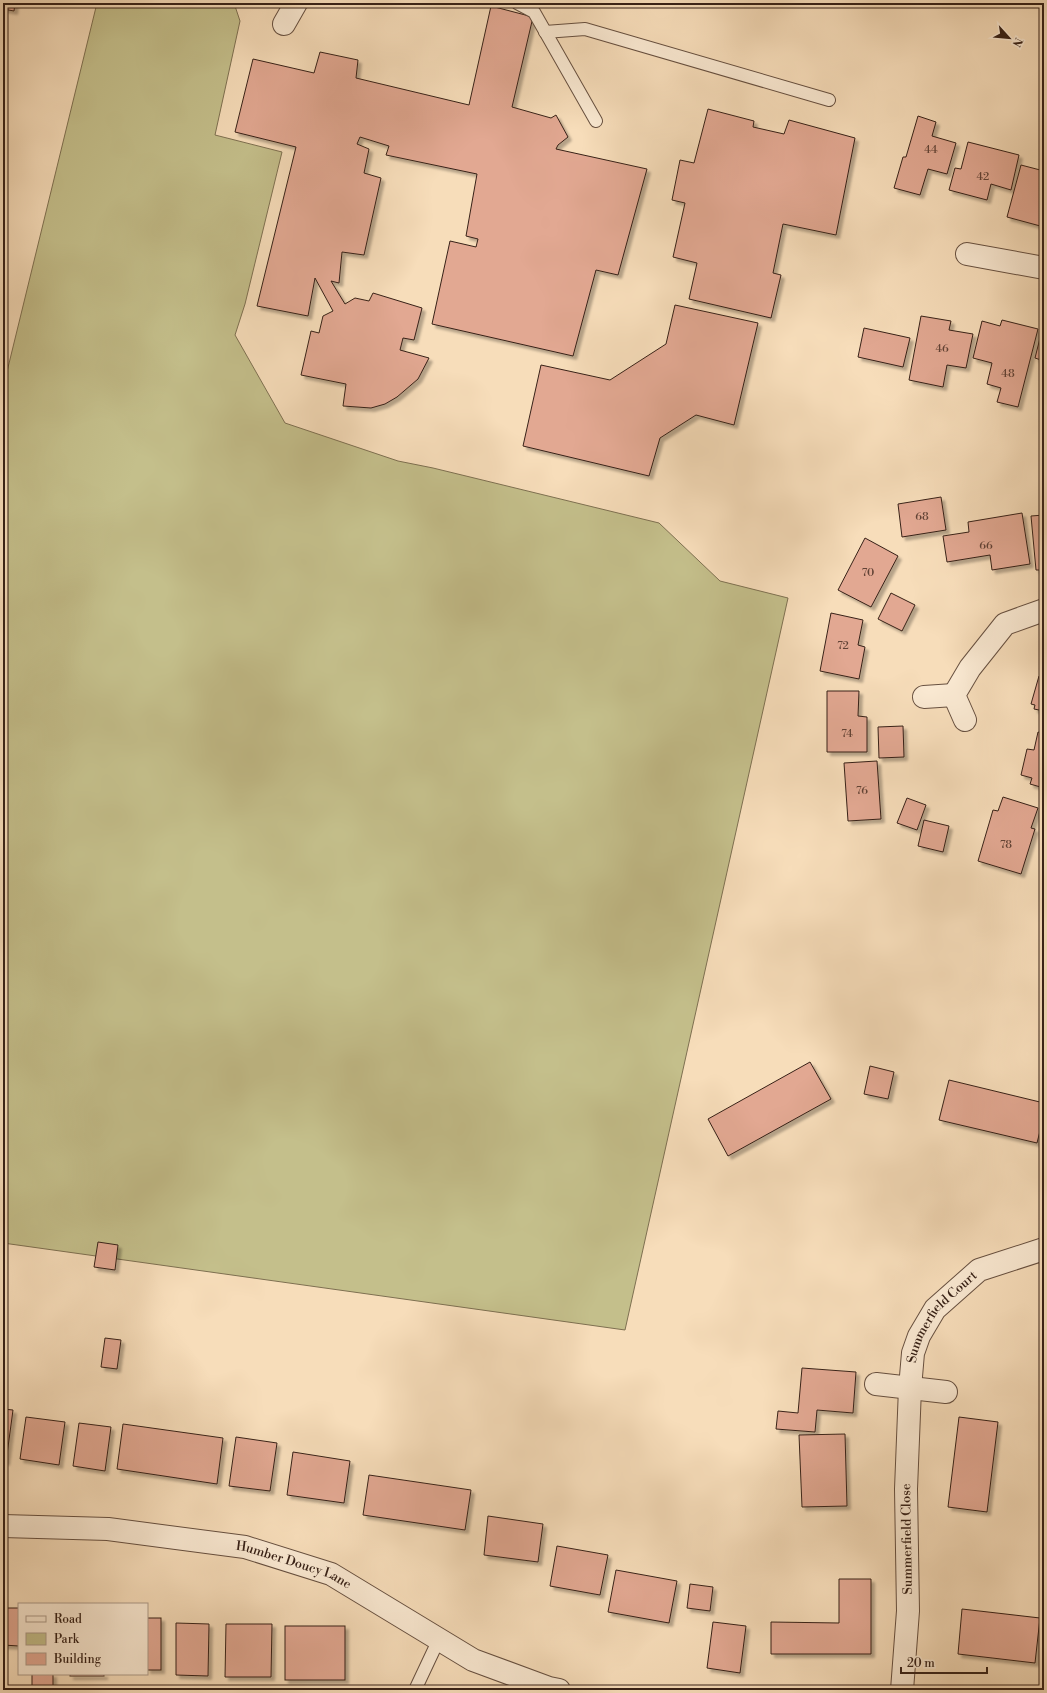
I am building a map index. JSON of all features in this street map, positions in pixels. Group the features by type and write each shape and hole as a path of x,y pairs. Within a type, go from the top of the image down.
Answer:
{"street":[{"path":"284,24 296,3"},
{"path":"967,254 1044,268"},
{"path":"954,695 970,668 1005,624 1044,610"},
{"path":"924,696 954,695"},
{"path":"954,695 965,720"},
{"name":"Summerfield Court","path":"910,1388 914,1353 919,1336 935,1309 979,1270 1044,1249"},
{"path":"876,1384 946,1392"},
{"name":"Summerfield Close","path":"902,1690 908,1611 906,1489 910,1388"},
{"name":"Humber Doucy Lane","path":"3,1526 108,1529 245,1547 332,1574 474,1660 548,1688 559,1690"}],"lane":[{"path":"517,3 534,12 596,121"},
{"path":"545,32 585,29 829,100"},
{"path":"416,1690 439,1639"}],"green space":[{"path":"97,3 234,3 240,21 215,135 282,152 245,304 235,335 285,423 398,461 433,468 659,523 720,581 788,598 625,1330 3,1243 3,388"}],"building":[{"path":"3,3 15,3 14,11 3,9"},
{"path":"491,6 533,17 512,107 551,118 556,115 568,137 558,145 556,149 647,169 618,275 596,270 573,356 432,324 450,241 476,247 478,239 466,236 477,174 386,155 389,146 360,137 357,144 369,149 364,173 381,178 364,255 342,252 339,283 331,281 345,304 355,298 369,301 373,293 422,308 414,340 403,338 400,350 429,358 418,379 397,397 385,404 371,408 343,406 346,384 301,375 311,331 319,333 323,316 333,311 315,278 308,316 257,306 296,147 235,132 253,59 314,73 320,52 358,60 356,78 469,105"},
{"path":"708,109 754,121 753,127 784,134 789,120 855,138 836,235 783,224 773,273 781,275 771,318 689,299 697,263 673,257 685,203 672,200 680,160 694,163"},
{"path":"918,116 936,122 932,136 956,143 947,174 928,169 920,195 894,188 903,157 906,157"},
{"path":"968,142 1019,155 1011,190 991,184 987,200 949,190 955,168 961,169"},
{"path":"1021,165 1044,171 1044,227 1007,217"},
{"path":"675,305 758,323 734,425 696,415 660,438 649,476 523,446 541,365 610,380 666,344"},
{"path":"921,316 951,321 949,330 973,334 966,368 947,365 943,387 909,380"},
{"path":"1002,320 1038,329 1018,407 997,402 1001,388 987,384 992,363 973,358 982,321 1000,326"},
{"path":"1043,326 1044,327 1044,361 1035,358"},
{"path":"864,328 910,338 903,367 858,357"},
{"path":"941,497 946,530 902,537 898,504"},
{"path":"1022,513 1030,564 992,570 990,555 947,562 943,536 969,532 968,522"},
{"path":"1044,515 1044,570 1036,570 1031,516"},
{"path":"865,538 898,556 871,607 838,590"},
{"path":"891,593 915,605 902,631 878,619"},
{"path":"831,613 863,620 858,645 865,647 859,679 820,671"},
{"path":"1044,675 1044,711 1034,709 1035,705 1031,704 1039,676 1043,678"},
{"path":"827,691 859,691 858,716 867,717 867,752 827,752"},
{"path":"903,726 904,757 879,758 878,727"},
{"path":"1038,732 1044,734 1044,788 1030,784 1032,778 1021,775 1027,749 1034,750"},
{"path":"877,761 881,819 848,821 844,763"},
{"path":"1003,797 1038,808 1031,828 1035,829 1021,874 978,861 993,810 998,811"},
{"path":"907,798 926,805 917,830 897,823"},
{"path":"924,820 949,826 943,852 918,846"},
{"path":"810,1062 831,1099 728,1156 708,1119"},
{"path":"870,1066 894,1072 888,1099 864,1094"},
{"path":"949,1080 1044,1103 1044,1115 1037,1143 939,1120"},
{"path":"98,1242 118,1245 115,1270 94,1267"},
{"path":"105,1338 121,1340 117,1369 101,1367"},
{"path":"802,1368 856,1372 853,1413 817,1410 815,1432 776,1429 778,1411 798,1413"},
{"path":"3,1409 13,1410 6,1462 3,1461"},
{"path":"26,1417 65,1422 59,1465 20,1459"},
{"path":"959,1417 998,1422 987,1512 948,1507"},
{"path":"79,1423 111,1427 105,1471 73,1466"},
{"path":"123,1424 223,1438 217,1484 117,1469"},
{"path":"845,1434 847,1506 802,1507 799,1435"},
{"path":"236,1437 277,1443 270,1491 229,1486"},
{"path":"293,1452 350,1461 344,1503 287,1495"},
{"path":"369,1475 471,1490 465,1530 363,1515"},
{"path":"488,1516 543,1524 538,1562 484,1555"},
{"path":"557,1546 608,1555 600,1595 550,1586"},
{"path":"616,1570 677,1581 669,1623 608,1612"},
{"path":"839,1579 871,1579 871,1654 771,1654 771,1622 839,1623"},
{"path":"690,1584 713,1587 710,1611 687,1608"},
{"path":"3,1608 18,1608 18,1646 3,1645"},
{"path":"962,1609 1040,1618 1035,1663 958,1654"},
{"path":"148,1618 161,1618 161,1670 148,1670"},
{"path":"713,1622 746,1626 740,1673 707,1668"},
{"path":"176,1623 209,1624 208,1676 176,1675"},
{"path":"226,1624 272,1624 271,1677 225,1677"},
{"path":"285,1626 345,1626 345,1680 285,1680"},
{"path":"32,1675 53,1675 53,1690 32,1690"},
{"path":"70,1675 104,1675 104,1676"}]}
